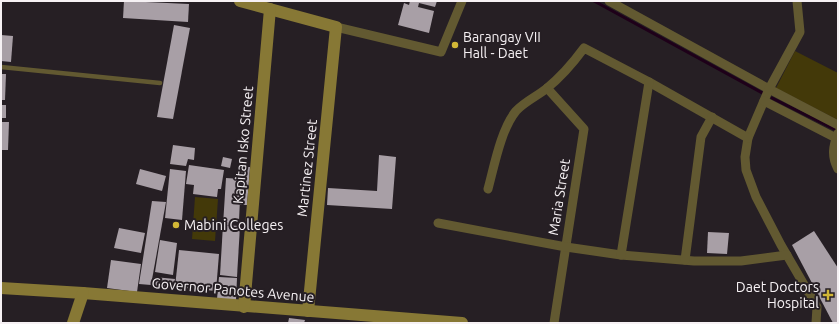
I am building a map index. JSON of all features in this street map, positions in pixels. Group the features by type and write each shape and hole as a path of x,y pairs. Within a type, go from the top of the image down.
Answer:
{"street":[{"path":"240,1 336,27 441,52 462,1"},
{"path":"610,1 769,89 838,125"},
{"path":"797,1 800,32 769,89 748,138 745,157 746,170 750,182 765,214 817,307 816,323"},
{"name":"Kapitan Isko Street","path":"244,306 270,9"},
{"name":"Martinez Street","path":"308,311 336,27"},
{"path":"488,189 500,143 516,111 547,88 570,67 584,48 649,82 748,138"},
{"path":"621,255 649,82"},
{"name":"Maria Street","path":"547,88 584,129 554,323"},
{"path":"764,101 837,135 832,152 834,163 838,169"},
{"path":"685,260 701,137 712,117"},
{"path":"438,223 566,247 621,255 685,260 741,261 787,255"},
{"name":"Governor Panotes Avenue","path":"1,288 308,311 340,318 462,323"},
{"path":"73,323 83,293"}],"lane":[{"path":"1,67 160,83"}],"shaded area":[{"path":"795,51 838,73 838,120 776,88"},
{"path":"195,197 218,199 215,241 192,239"}],"building":[{"path":"124,1 189,4 188,22 123,18"},
{"path":"410,1 437,1 435,7 419,3 418,7 434,11 429,33 398,25 404,3 409,5"},
{"path":"174,25 190,28 173,119 157,117"},
{"path":"1,35 13,36 11,62 1,61"},
{"path":"1,74 6,74 5,100 1,100"},
{"path":"1,105 6,105 6,118 1,118"},
{"path":"1,122 9,122 8,150 1,150"},
{"path":"173,145 195,148 194,160 188,159 186,166 170,164"},
{"path":"379,155 396,157 392,209 327,205 328,188 377,191"},
{"path":"223,157 232,159 230,168 221,166"},
{"path":"189,165 224,170 221,189 218,189 217,197 193,194 194,185 186,184"},
{"path":"242,167 250,167 247,205 240,205 240,199 239,221 233,220 233,225 223,225 226,178 241,179"},
{"path":"140,169 166,176 162,191 136,184"},
{"path":"170,169 186,171 182,220 165,218"},
{"path":"152,201 166,202 151,285 139,284"},
{"path":"223,225 240,226 237,277 220,275"},
{"path":"119,228 145,233 141,253 114,248"},
{"name":"Daet Doctors Hospital","path":"814,231 838,268 838,323 833,323 792,245"},
{"path":"708,232 729,233 727,254 707,253"},
{"path":"160,240 177,243 173,275 155,272"},
{"path":"179,250 219,254 216,291 175,287"},
{"path":"111,260 141,264 137,292 107,288"},
{"path":"154,277 175,279 173,289 153,287"},
{"path":"219,277 237,278 236,300 217,299"},
{"path":"289,318 305,320 304,323 288,323"}],"waterway":[{"path":"594,1 764,94"},
{"path":"772,98 836,130"}],"place":[{"name":"Barangay VII Hall - Daet","path":"455,45"},
{"name":"Mabini Colleges","path":"176,225"},
{"name":"Daet Doctors Hospital","path":"828,295"}]}
